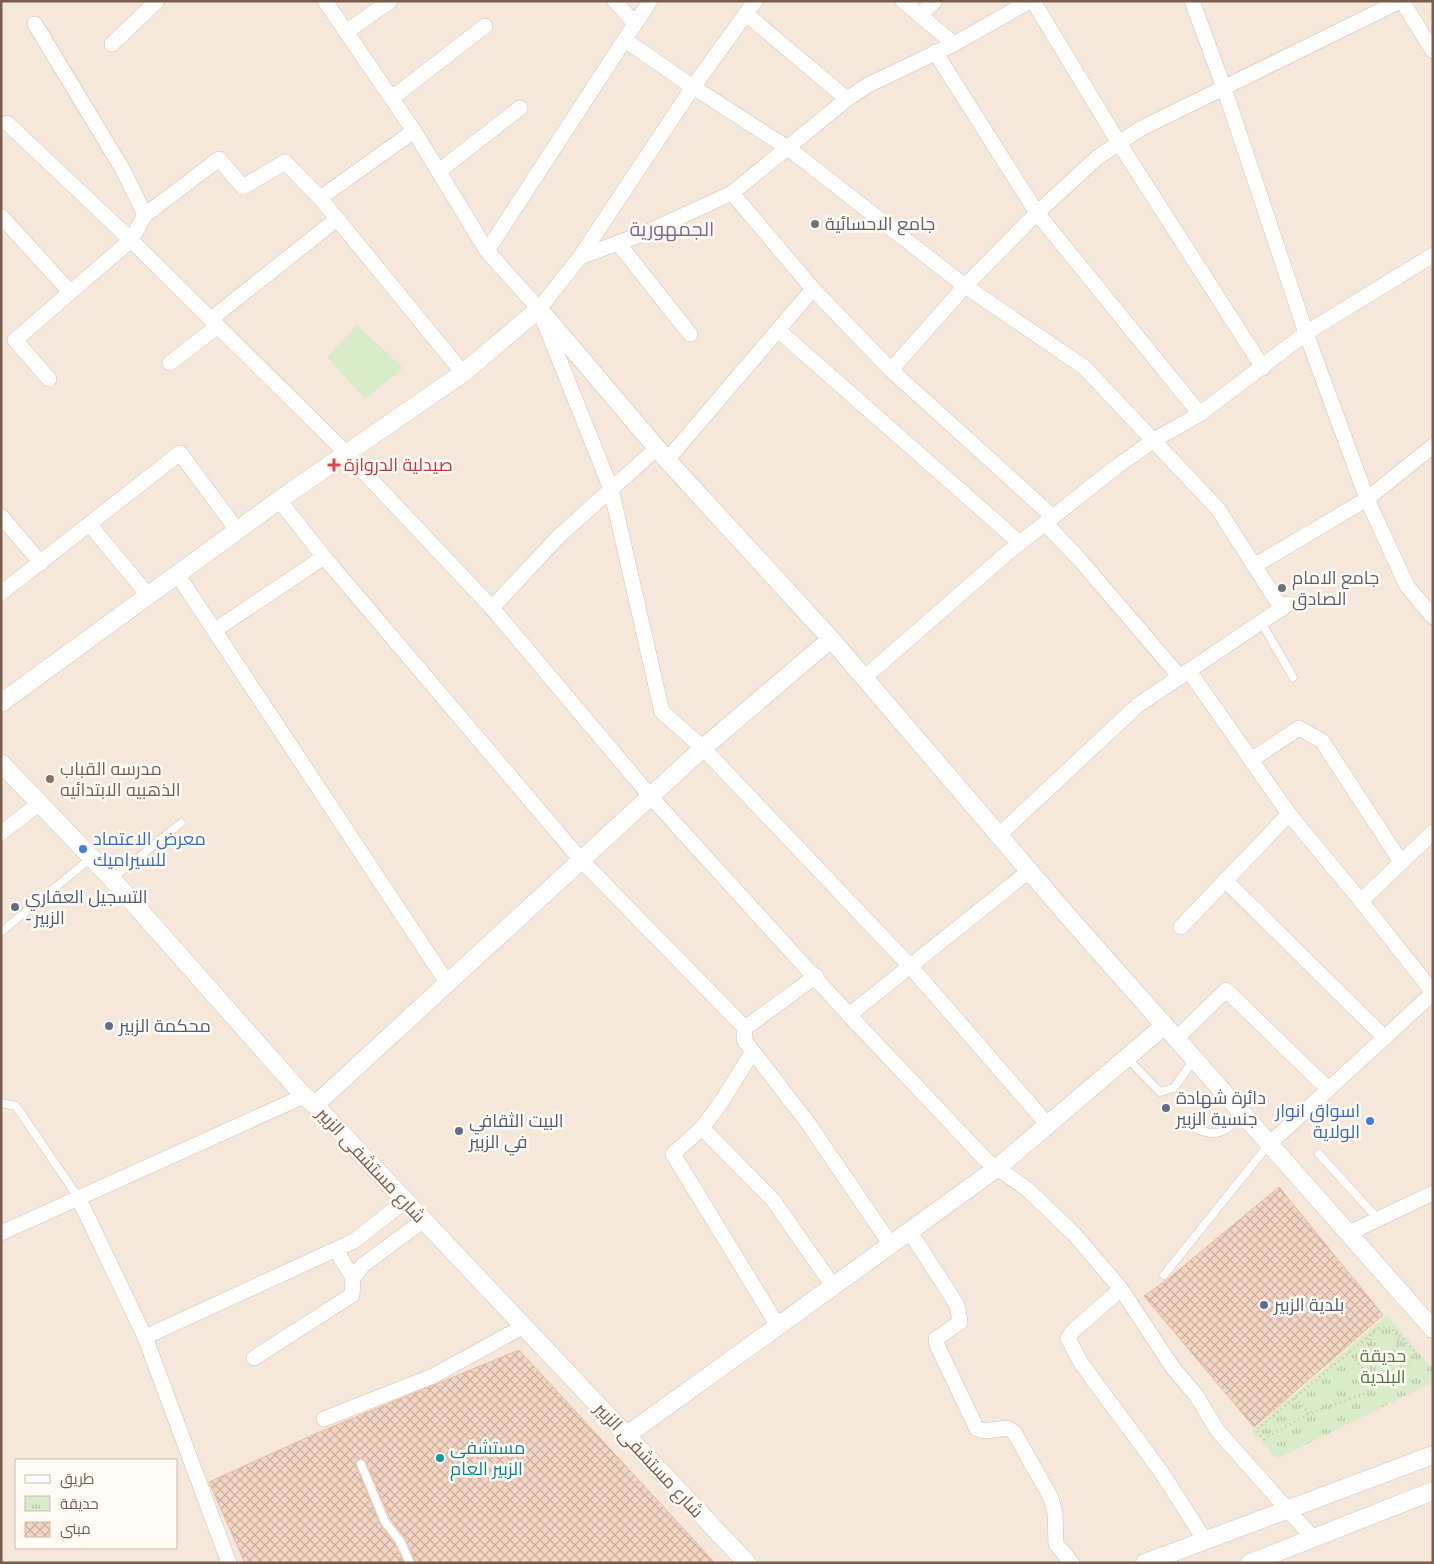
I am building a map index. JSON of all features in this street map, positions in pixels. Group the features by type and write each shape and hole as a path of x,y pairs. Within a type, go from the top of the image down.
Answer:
{"street":[{"path":"112,44 157,1"},
{"path":"325,1 414,131 487,251 539,309 662,454 831,639 1176,1039 1433,1329"},
{"path":"346,32 390,1"},
{"path":"615,1 635,24"},
{"path":"487,251 650,1"},
{"path":"903,1 954,44"},
{"path":"920,15 935,1"},
{"path":"580,257 618,243 732,194 847,99 868,85 954,44 1031,1 1263,368"},
{"path":"1192,1 1224,88 1306,333 1367,499 1407,586 1433,617"},
{"path":"891,370 965,286 1037,213 1098,157 1140,129 1401,1 1433,51"},
{"path":"1,703 279,500 463,373 539,309 580,257 693,87 751,7 847,99"},
{"path":"35,24 123,170 144,215"},
{"path":"392,98 485,26"},
{"path":"625,40 693,87 788,148 965,286 1084,367 1218,509 1254,566 1285,607 1138,704 999,835"},
{"path":"935,52 1037,213 1200,414"},
{"path":"439,171 520,108"},
{"path":"7,123 131,240 347,454 492,608 651,797 816,976 849,1015 986,1160 1027,1189 1074,1234 1121,1289 1172,1368 1196,1395 1217,1430 1313,1538"},
{"path":"320,198 414,131"},
{"path":"49,379 15,340 131,240 144,215 220,159 243,187 285,162 320,198 463,373"},
{"path":"732,194 813,288 891,370 1049,520 1080,560 1184,674 1251,760 1288,814 1361,900 1433,993 1269,1144"},
{"path":"1,216 70,292"},
{"path":"170,363 214,322 337,219"},
{"path":"618,243 690,334"},
{"path":"864,678 1020,543 1154,440 1200,414 1263,368 1306,333 1433,256"},
{"path":"492,608 558,536 611,489 662,454 778,330 813,288"},
{"path":"539,309 611,489 662,712 703,748 910,966 1048,1125"},
{"path":"778,330 1020,543"},
{"path":"1254,566 1367,499 1433,446"},
{"path":"1,594 180,453 237,530"},
{"path":"279,500 324,557 581,860 745,1028"},
{"path":"1,516 41,563"},
{"path":"89,524 148,595"},
{"path":"215,630 324,557"},
{"path":"177,574 448,984"},
{"path":"1,1233 78,1197 309,1101 448,984 703,748 831,639"},
{"path":"1251,760 1299,728 1322,741 1401,862"},
{"name":"شارع مستشفى الزبير","path":"1,763 112,879 309,1101 627,1435 742,1562"},
{"path":"1,833 40,804"},
{"path":"1181,926 1288,814"},
{"path":"1361,900 1433,832"},
{"path":"849,1015 1029,870"},
{"path":"1225,880 1385,1038"},
{"path":"816,976 745,1028 744,1040 752,1053 808,1124 891,1245"},
{"path":"1176,1039 1226,990 1328,1089"},
{"path":"627,1435 997,1168 1165,1025"},
{"path":"752,1053 720,1104 702,1128 674,1154 778,1326"},
{"path":"702,1128 773,1200 833,1286"},
{"path":"1349,1233 1433,1193"},
{"path":"78,1197 145,1337 229,1563"},
{"path":"145,1337 354,1241 405,1201"},
{"path":"254,1358 352,1295 353,1278 363,1265 424,1220"},
{"path":"910,1232 957,1305 960,1322 936,1339 937,1345 977,1429 985,1431 1007,1428 1014,1432 1051,1498 1055,1514 1056,1544 1072,1563"},
{"path":"336,1250 353,1278"},
{"path":"1121,1289 1073,1331 1068,1338 1081,1363 1162,1473 1204,1539"},
{"path":"324,1419 433,1376 524,1326"},
{"path":"1145,1563 1204,1539 1288,1510 1433,1455"},
{"path":"1250,1563 1433,1491"}],"lane":[{"path":"1261,622 1293,677"},
{"path":"112,879 181,823"},
{"path":"1,932 91,858"},
{"path":"1126,1058 1160,1092 1174,1088 1194,1059"},
{"path":"1,1103 16,1106 78,1197"},
{"path":"1197,1129 1210,1134 1219,1134 1244,1115"},
{"path":"1164,1275 1269,1144"},
{"path":"1319,1154 1378,1219"},
{"path":"361,1464 385,1522 400,1541 410,1563"}],"path":[{"path":"1380,1327 1388,1327 1395,1331 1416,1353 1378,1386 1364,1394 1310,1413 1264,1439 1256,1430 1374,1332 1380,1327"},
{"path":"1384,1356 1394,1352 1398,1346 1398,1338 1395,1331"},
{"path":"1374,1332 1370,1342 1373,1350 1384,1356"},
{"path":"1358,1363 1373,1350"},
{"path":"1349,1352 1378,1386"},
{"path":"1394,1352 1405,1364"},
{"path":"1384,1356 1386,1379"},
{"path":"1295,1398 1310,1413"}],"shaded area":[{"path":"1,1 1433,1 1433,1563 1,1563"}],"green space":[{"path":"357,325 403,368 365,399 327,357"},
{"name":"حديقة البلدية","path":"1387,1315 1433,1369 1431,1383 1277,1459 1252,1431"}],"building":[{"name":"بلدية الزبير","path":"1279,1187 1383,1315 1254,1427 1144,1296 1168,1279"},
{"name":"مستشفى الزبير العام","path":"519,1350 715,1563 416,1563 405,1538 390,1519 366,1462 361,1458 356,1461 356,1466 380,1524 395,1544 404,1563 245,1563 209,1482 317,1433"}],"place":[{"name":"جامع الاحسائية","path":"815,224"},
{"name":"صيدلية الدروازة","path":"334,465"},
{"name":"جامع الامام الصادق","path":"1282,588"},
{"name":"مدرسه القباب الذهبيه الابتدائيه","path":"50,779"},
{"name":"معرض الاعتماد للسيراميك","path":"83,849"},
{"name":"التسجيل العقاري - الزبير","path":"15,907"},
{"name":"محكمة الزبير","path":"109,1026"},
{"name":"دائرة شهادة جنسية الزبير","path":"1166,1108"},
{"name":"اسواق انوار الولاية","path":"1370,1121"},
{"name":"البيت الثقافي في الزبير","path":"459,1131"},
{"name":"بلدية الزبير","path":"1264,1305"},
{"name":"مستشفى الزبير العام","path":"440,1458"}],"district":[{"name":"الجمهورية","path":"672,229"}]}
